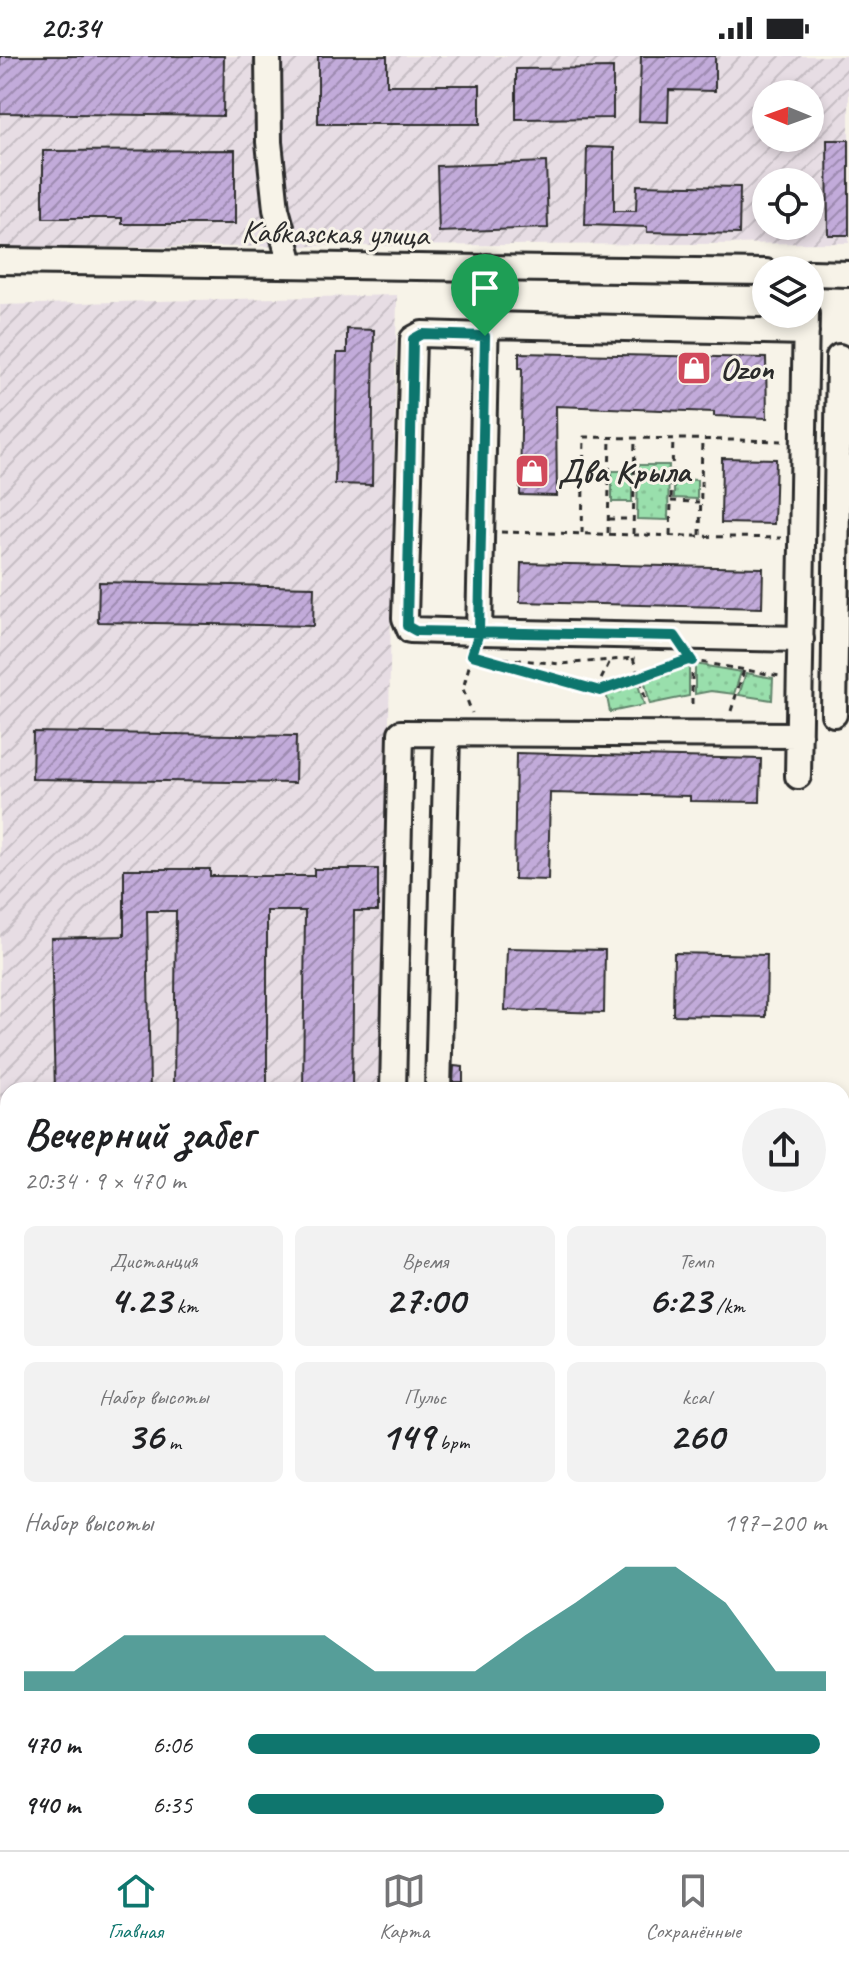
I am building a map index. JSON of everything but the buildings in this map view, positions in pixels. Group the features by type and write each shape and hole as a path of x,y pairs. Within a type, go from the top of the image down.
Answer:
{"street":[{"path":"268,56 269,142 276,209 291,264"},
{"name":"Кавказская улица","path":"0,261 752,272"},
{"path":"476,639 487,267"},
{"path":"824,273 849,274"},
{"path":"752,324 486,330 422,334 413,339 407,626 416,631 476,639 675,636 801,639"},
{"path":"798,776 806,328"},
{"path":"834,714 839,357"},
{"path":"803,492 837,493"},
{"path":"800,680 834,685"},
{"path":"393,1082 401,733 799,735"},
{"path":"438,1082 447,734"}],"path":[{"path":"582,533 584,437 804,441"},
{"path":"608,534 610,437"},
{"path":"633,535 635,438"},
{"path":"670,535 673,439"},
{"path":"700,536 702,439"},
{"path":"671,501 701,502"},
{"path":"608,519 634,519"},
{"path":"481,531 803,538"},
{"path":"675,636 692,661 692,706"},
{"path":"476,639 561,664 647,657"},
{"path":"476,639 596,690 688,660 800,680"},
{"path":"473,716 463,689 476,639"},
{"path":"633,658 647,704"},
{"path":"596,690 611,659"},
{"path":"731,711 744,670"}],"shaded area":[{"path":"0,56 849,56 849,243 0,248"},
{"path":"397,295 382,1082 0,1082 0,305"}],"green space":[{"path":"638,465 669,465 668,520 637,519"},
{"path":"612,471 632,471 632,502 612,502"},
{"path":"674,479 697,480 697,499 674,498"},
{"path":"689,663 689,696 650,704 644,679"},
{"path":"695,664 741,672 734,694 711,691 695,694"},
{"path":"746,673 773,678 772,700 739,695"},
{"path":"637,681 644,705 610,712 606,692"}],"place":[{"name":"Ozon","path":"694,368"},
{"name":"Два Крыла","path":"532,471"}],"route":[{"path":"485,336 422,334 413,339 407,626 416,631 479,632 675,636 692,661 600,691 472,655 479,632 485,336"}]}
